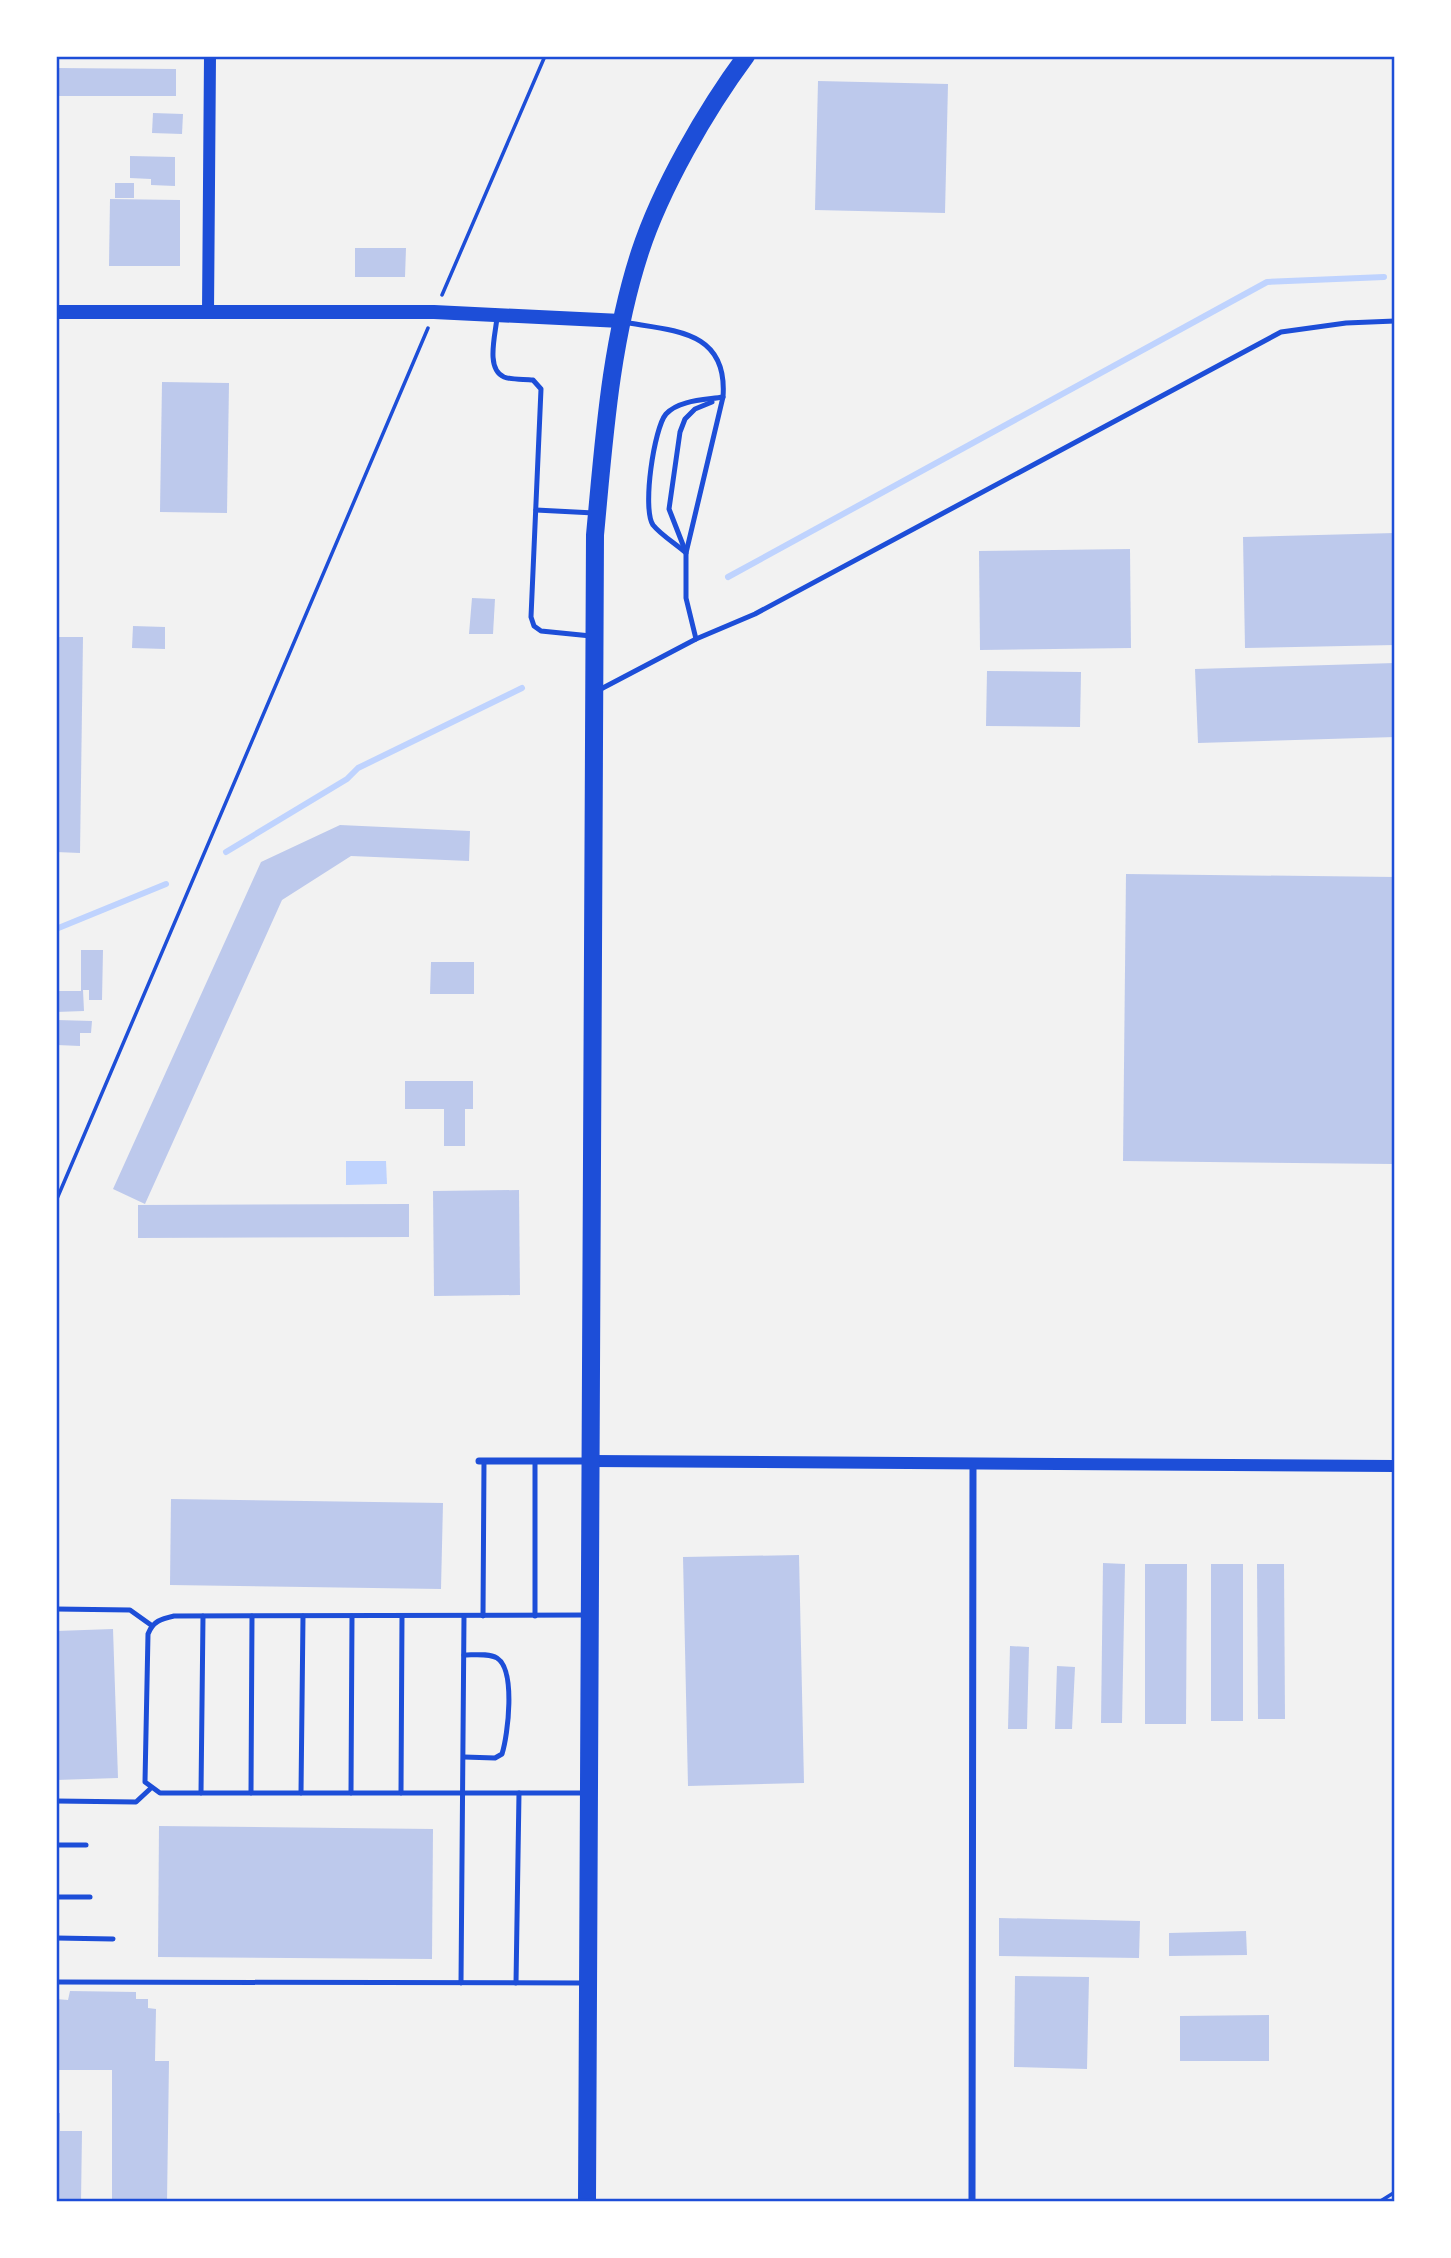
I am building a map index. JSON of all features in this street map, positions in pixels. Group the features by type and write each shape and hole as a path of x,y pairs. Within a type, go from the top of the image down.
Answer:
{"main road":[{"path":"587,2202 594,636 597,513 608,396 621,321 640,250 675,175 723,86 746,56"},
{"path":"56,312 435,312 621,321"}],"street":[{"path":"208,313 210,56"},
{"path":"482,1461 1395,1466"},
{"path":"972,2202 973,1464"}],"lane":[{"path":"498,315 493,359 496,370 503,376 533,380 541,389 531,617 534,626 541,631 594,636"},
{"path":"621,321 692,335 707,345 719,359 724,377 723,397 686,553 686,598 696,639"},
{"path":"594,693 696,639 755,614 1281,332 1346,323 1395,321"},
{"path":"686,553 653,525 649,515 649,488 659,428 665,415 677,406 723,397"},
{"path":"686,553 669,509 680,432 685,419 695,409 723,397"},
{"path":"536,510 597,513"},
{"path":"482,1461 483,1616"},
{"path":"535,1461 535,1616"},
{"path":"56,1609 130,1610 151,1625"},
{"path":"589,1793 160,1793 150,1789 145,1782 148,1634 151,1625 160,1619 174,1616 590,1615"},
{"path":"201,1793 203,1616"},
{"path":"251,1793 252,1616"},
{"path":"301,1793 303,1616"},
{"path":"351,1793 352,1616"},
{"path":"401,1793 402,1616"},
{"path":"461,1983 464,1616"},
{"path":"464,1655 494,1656 504,1664 508,1675 507,1739 502,1754 495,1758 464,1758"},
{"path":"56,1801 136,1802 150,1789"},
{"path":"516,1983 519,1793"},
{"path":"56,1845 86,1845"},
{"path":"56,1898 90,1897"},
{"path":"56,1938 113,1939"},
{"path":"56,1982 588,1983"}],"path":[{"path":"56,1201 545,56"},
{"path":"1380,2202 1395,2192"}],"water":[{"path":"346,1161 386,1161 387,1184 346,1185"}],"building":[{"path":"56,68 176,69 176,96 56,96"},
{"path":"818,81 948,84 945,213 815,210"},
{"path":"153,113 183,114 182,134 152,133"},
{"path":"130,156 175,157 175,186 151,185 151,179 130,178"},
{"path":"115,183 134,183 134,198 115,198"},
{"path":"110,199 180,200 180,266 109,266"},
{"path":"355,248 406,248 405,277 355,277"},
{"path":"162,382 229,383 227,513 160,512"},
{"path":"1395,533 1395,645 1245,648 1243,537"},
{"path":"1130,549 1131,648 980,650 979,551"},
{"path":"472,598 495,599 493,634 469,634"},
{"path":"133,626 165,627 165,649 132,648"},
{"path":"58,637 83,637 80,853 56,852"},
{"path":"1395,663 1395,737 1198,743 1195,669"},
{"path":"987,671 1081,672 1080,727 986,726"},
{"path":"340,825 470,831 469,861 351,856 282,900 145,1204 113,1189 261,862"},
{"path":"1126,874 1395,877 1392,1164 1123,1161"},
{"path":"81,950 103,950 102,1000 89,1000 89,990 83,990 84,1011 56,1012 56,991 81,991"},
{"path":"431,962 474,962 474,994 430,994"},
{"path":"57,1020 92,1021 91,1033 80,1033 80,1046 57,1045"},
{"path":"405,1081 473,1081 473,1109 465,1109 465,1146 444,1146 444,1109 405,1109"},
{"path":"519,1190 520,1295 434,1296 433,1191"},
{"path":"409,1204 409,1237 138,1238 138,1205"},
{"path":"171,1499 443,1503 441,1589 170,1585"},
{"path":"799,1555 804,1783 688,1786 683,1557"},
{"path":"1103,1563 1125,1564 1122,1723 1101,1723"},
{"path":"1145,1564 1187,1564 1186,1724 1145,1724"},
{"path":"1211,1564 1243,1564 1243,1721 1211,1721"},
{"path":"1257,1564 1284,1564 1285,1719 1258,1719"},
{"path":"113,1629 118,1778 56,1780 56,1631"},
{"path":"1010,1646 1029,1647 1027,1729 1008,1729"},
{"path":"1057,1666 1075,1667 1072,1729 1055,1729"},
{"path":"159,1826 433,1829 432,1959 158,1957"},
{"path":"999,1918 1140,1921 1139,1958 999,1956"},
{"path":"1246,1931 1247,1955 1169,1956 1169,1933"},
{"path":"1015,1976 1089,1977 1087,2069 1014,2067"},
{"path":"70,1991 136,1992 136,1999 148,1999 148,2008 156,2009 155,2061 169,2061 167,2202 112,2202 112,2070 56,2070 56,1999 68,2000"},
{"path":"1269,2015 1269,2061 1180,2061 1180,2016"},
{"path":"56,2113 60,2113 60,2131 82,2131 81,2202 56,2202"}],"waterway":[{"path":"728,577 1267,282 1384,277"},
{"path":"226,852 347,779 358,768 522,688"},
{"path":"56,929 166,884"}]}
